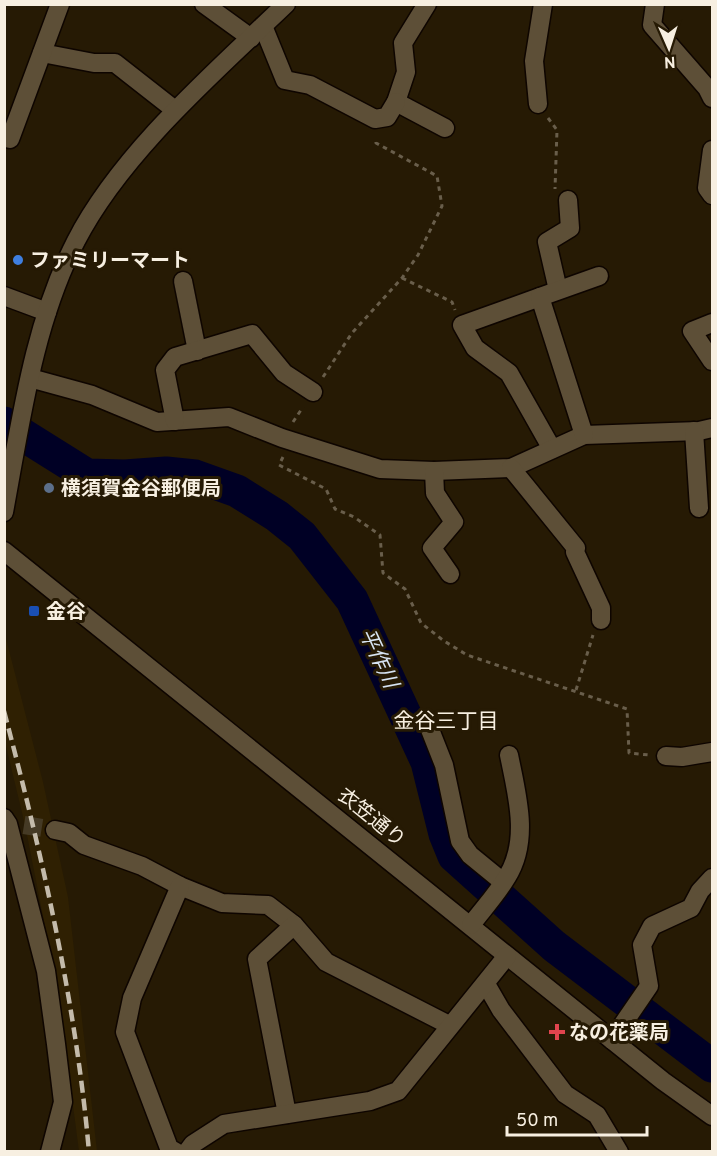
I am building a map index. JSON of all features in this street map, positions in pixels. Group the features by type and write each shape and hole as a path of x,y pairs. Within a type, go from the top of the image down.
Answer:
{"street":[{"path":"4,137 10,139 60,4"},
{"path":"204,4 257,32 285,80 310,85 375,119 387,117 396,102 406,72 403,43 428,4"},
{"path":"4,512 30,378 47,312 76,241 97,206 176,110 286,4"},
{"path":"538,104 534,61 543,4"},
{"path":"655,4 652,25 707,88 712,98"},
{"path":"42,53 94,63 115,63 176,110"},
{"path":"396,102 445,128"},
{"path":"712,150 707,188 712,195"},
{"path":"558,290 547,242 570,228 568,200"},
{"path":"552,449 510,374 475,348 462,325 599,276"},
{"path":"183,280 197,351"},
{"path":"4,296 47,312"},
{"path":"540,297 584,435"},
{"path":"712,323 692,331 712,362"},
{"path":"175,421 165,370 175,357 252,334 284,373 313,392"},
{"path":"30,378 92,395 157,422 229,417 286,440 380,468 434,471 511,468 584,435 694,431 712,428"},
{"path":"694,431 699,508"},
{"path":"511,468 576,548 574,552 601,608 601,620"},
{"path":"434,471 435,493 454,522 432,548 450,574"},
{"name":"衣笠通り","path":"4,551 612,1040 712,1116"},
{"path":"429,727 444,765 460,841 470,855 503,882"},
{"path":"666,756 682,757 712,752"},
{"path":"471,925 503,882 519,848 520,810 509,755"},
{"path":"12,822 46,970 58,1055 63,1102 50,1152"},
{"path":"55,830 69,833 84,845 142,867 222,903 268,905 294,925 326,962 449,1025"},
{"path":"612,1040 649,986 642,945 652,926 691,908 706,884 705,874 712,865"},
{"path":"176,1152 169,1148 125,1032 132,998 180,886"},
{"path":"287,1114 257,959 294,925"},
{"path":"187,1152 193,1144 224,1124 370,1101 398,1091 507,956"},
{"path":"486,984 501,1010 565,1094 597,1115 619,1152"}],"path":[{"path":"538,104 557,130 553,187 568,200"},
{"path":"375,119 376,143 437,176 441,206 418,255 402,278 352,333 313,392 286,440 279,465 326,489 336,509 354,517 380,535 383,573 405,589 421,623 444,641 467,654 627,709 629,753 666,756"},
{"path":"402,278 452,303 462,325"},
{"path":"576,690 601,620"}],"shaded area":[{"path":"4,631 43,782 68,897 97,1151 79,1151 58,992 25,825 5,742"}],"waterway":[{"name":"平作川","path":"4,423 87,475 125,476 166,473 195,476 237,491 277,516 302,536 352,600 427,762 445,834 454,856 554,946 712,1066"}],"tunnel":[{"path":"24,825 55,830"}],"railway":[{"path":"4,711 56,930 76,1040 89,1152"}],"place":[{"name":"ファミリーマート","path":"18,260"},
{"name":"横須賀金谷郵便局","path":"49,488"},
{"name":"金谷","path":"34,611"},
{"name":"なの花薬局","path":"557,1032"}],"district":[{"name":"金谷三丁目","path":"446,721"}]}
